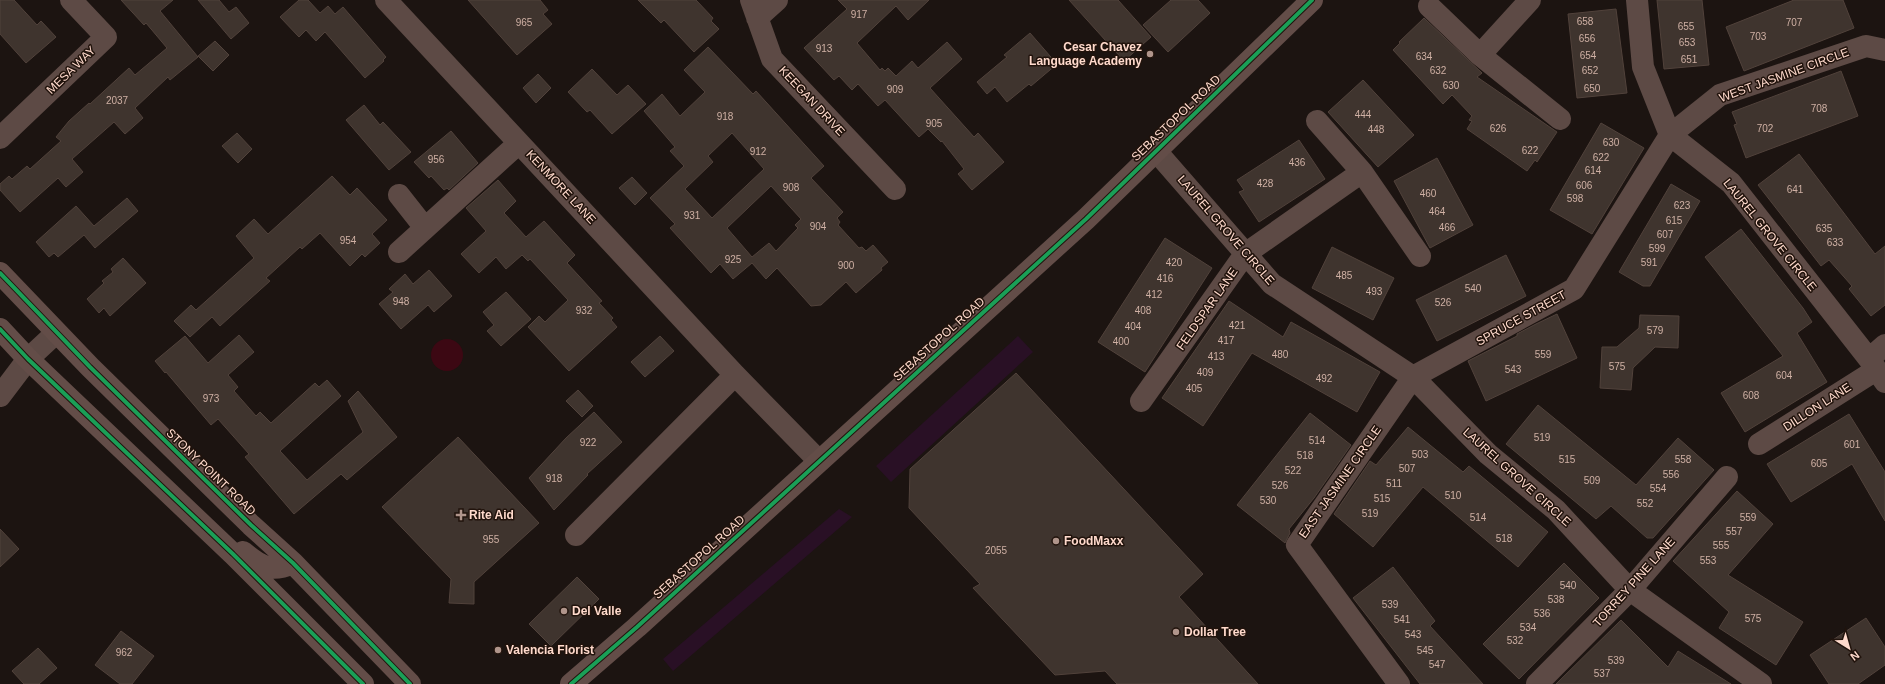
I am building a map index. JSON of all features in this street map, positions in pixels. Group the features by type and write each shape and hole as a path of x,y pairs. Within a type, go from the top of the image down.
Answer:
{"main road":[{"name":"SEBASTOPOL ROAD","path":"571,684 996,302 1156,152 1312,0"},
{"name":"STONY POINT ROAD","path":"0,274 56,333 251,525 293,563 410,684"},
{"path":"0,329 28,359 197,520 363,684"},
{"path":"197,520 209,522 261,566 281,568 293,563"}],"street":[{"name":"MESA WAY","path":"0,138 106,37 71,0"},
{"name":"KENMORE LANE","path":"386,0 735,375 819,461"},
{"path":"754,9 777,0"},
{"path":"1480,55 1530,0"},
{"name":"LAUREL GROVE CIRCLE","path":"1637,0 1643,67 1670,134 1731,183 1879,364"},
{"path":"1429,6 1480,55 1560,119"},
{"name":"KEEGAN DRIVE","path":"754,9 772,59 894,189"},
{"name":"WEST JASMINE CIRCLE","path":"1670,134 1720,95 1866,46 1885,50"},
{"path":"1317,122 1362,172 1420,256"},
{"name":"SPRUCE STREET","path":"1413,376 1574,289 1670,134"},
{"path":"399,252 519,143"},
{"name":"LAUREL GROVE CIRCLE","path":"1156,152 1272,284 1413,376 1488,454 1556,510 1630,590 1761,684"},
{"name":"FELDSPAR LANE","path":"1141,401 1245,254 1362,172"},
{"path":"399,195 425,228"},
{"path":"0,396 28,359 56,333"},
{"name":"DILLON LANE","path":"1759,444 1879,364"},
{"path":"576,535 735,375"},
{"name":"EAST JASMINE CIRCLE","path":"1399,684 1297,546 1413,376"},
{"name":"TORREY PINE LANE","path":"1537,684 1630,590 1727,477"}],"shaded area":[{"path":"1018,336 1033,352 891,482 876,466"},
{"path":"447,339 458,344 463,355 458,366 447,371 436,366 431,355 436,344"},
{"path":"839,509 852,517 673,671 663,659"}],"building":[{"path":"0,0 14,0 37,25 41,21 56,37 26,63 0,34"},
{"path":"121,0 173,0 160,11 198,57 170,80 168,77 135,108 143,118 125,134 114,122 72,159 83,172 66,187 58,178 20,212 0,190 0,184 9,176 12,179 27,166 30,169 61,141 56,137 69,121 129,68 135,75 167,48 146,23 144,25"},
{"path":"198,0 219,0 229,12 236,7 249,23 231,39"},
{"path":"299,0 308,0 320,13 328,6 335,14 343,7 386,57 383,60 384,61 365,78 325,32 316,41 306,30 299,37 280,17"},
{"path":"468,0 540,0 548,10 543,14 552,24 517,55"},
{"path":"638,0 696,0 713,18 711,21 719,29 694,52 664,20 661,23"},
{"path":"838,0 929,0 908,20 896,6 857,43 880,70 882,68 885,71 888,68 896,76 912,61 918,68 947,42 962,59 930,88 974,137 978,133 1004,162 972,190 958,174 964,169 942,141 941,142 928,129 919,137 885,100 878,106 858,84 852,90 839,76 834,80 804,48 847,9"},
{"path":"1069,0 1118,0 1151,37 1124,61"},
{"path":"1171,0 1198,0 1210,13 1168,52 1143,25"},
{"path":"1657,0 1702,0 1709,65 1664,69"},
{"path":"1794,0 1843,0 1854,28 1744,71 1726,27"},
{"path":"1616,9 1627,93 1577,98 1568,14"},
{"path":"1424,18 1482,73 1477,77 1557,132 1537,162 1535,160 1527,171 1467,129 1472,121 1469,120 1472,116 1452,95 1443,104 1393,50 1400,43 1399,42"},
{"path":"1030,33 1057,64 1031,86 1029,84 1007,102 995,87 987,94 977,82 1007,57 1004,55"},
{"path":"215,41 229,55 213,71 198,56"},
{"path":"708,47 753,94 756,91 824,166 811,178 843,212 837,218 840,222 838,225 859,248 862,247 866,251 873,245 888,262 881,268 882,270 856,293 846,282 821,305 811,306 777,268 766,279 752,263 733,279 720,264 711,273 670,228 675,224 650,198 684,166 670,151 675,147 644,111 662,94 680,116 705,92 684,70","holes":["732,133 764,169 712,218 685,189 713,162 708,156","771,186 801,219 795,225 798,228 776,251 769,243 752,257 727,228"]},
{"path":"592,69 617,95 628,85 646,104 612,134 590,110 587,112 568,92"},
{"path":"1841,71 1858,116 1746,158 1734,125 1737,124 1732,112"},
{"path":"538,74 551,88 536,103 523,88"},
{"path":"1363,80 1414,135 1378,167 1328,112"},
{"path":"364,105 380,125 383,122 411,152 389,170 346,120"},
{"path":"1601,123 1644,148 1592,234 1550,210"},
{"path":"451,131 478,163 449,190 447,188 444,190 431,176 429,178 414,162"},
{"path":"237,133 252,149 238,163 222,146"},
{"path":"1299,140 1325,179 1259,222 1239,192 1244,190 1237,180"},
{"path":"1799,154 1875,254 1885,246 1885,305 1871,316 1849,289 1852,286 1829,260 1821,266 1758,185"},
{"path":"1437,158 1473,225 1430,248 1394,181"},
{"path":"332,176 350,195 357,188 387,220 372,234 380,243 365,257 362,254 350,266 320,233 302,249 300,247 266,278 270,281 220,326 212,317 190,337 174,321 191,305 196,310 254,258 236,236 254,219 268,234"},
{"path":"632,177 647,193 635,205 619,188"},
{"path":"498,180 516,201 504,213 526,237 544,221 575,255 567,263 602,301 599,303 613,318 611,320 617,327 569,371 528,327 539,316 545,322 568,300 530,259 528,261 522,255 506,269 496,257 479,273 461,254 486,231 466,208"},
{"path":"1671,184 1700,201 1650,286 1643,286 1619,272"},
{"path":"127,198 138,211 95,248 84,235 58,257 54,253 49,257 36,242 76,206 94,226"},
{"path":"1741,229 1803,308 1812,322 1797,333 1827,382 1745,432 1721,393 1783,356 1705,257"},
{"path":"1165,238 1212,268 1145,372 1098,342"},
{"path":"1332,247 1394,278 1373,320 1312,288"},
{"path":"1506,255 1526,296 1437,341 1416,300"},
{"path":"123,258 146,283 110,316 104,308 99,313 87,299 104,283 102,281 113,272 111,269"},
{"path":"429,270 452,296 434,312 428,305 401,329 379,304 393,292 389,289 405,274 413,284"},
{"path":"506,292 531,319 501,346 487,331 494,325 483,312"},
{"path":"1229,301 1283,337 1291,322 1380,372 1357,412 1252,353 1203,426 1162,398"},
{"path":"1557,314 1577,358 1486,401 1468,361"},
{"path":"1640,315 1679,316 1678,348 1655,347 1633,368 1631,390 1600,388 1602,347 1617,347 1639,328"},
{"path":"239,335 254,352 228,375 238,387 234,391 256,416 260,412 271,423 315,383 319,387 327,380 341,396 280,451 307,480 363,432 348,401 358,391 397,437 347,480 341,474 294,514 245,457 249,454 218,419 211,425 155,361 185,336 208,363"},
{"path":"660,336 674,351 645,377 631,362"},
{"name":"FoodMaxx","path":"1016,373 1203,574 1179,597 1258,684 1117,684 1105,671 1055,675 973,588 980,584 909,508 910,469"},
{"path":"578,390 593,406 582,417 566,401"},
{"path":"1538,405 1636,485 1678,438 1714,470 1653,538 1647,538 1611,506 1596,519 1506,444"},
{"path":"594,412 622,442 587,474 588,475 554,510 529,478 566,438"},
{"path":"1310,413 1351,445 1314,498 1289,529 1290,533 1285,543 1237,505"},
{"path":"1849,414 1885,472 1885,521 1852,464 1791,502 1767,464"},
{"path":"1408,427 1463,472 1469,466 1548,532 1518,567 1423,487 1373,547 1334,514 1370,461 1376,465"},
{"name":"Rite Aid","path":"458,437 539,523 474,582 474,604 449,603 451,579 382,507"},
{"path":"1737,491 1773,524 1728,575 1803,622 1776,665 1719,628 1729,612 1673,561"},
{"path":"0,529 19,549 0,567"},
{"path":"1564,563 1599,598 1519,679 1483,644"},
{"path":"1393,567 1435,621 1430,626 1483,684 1420,684 1353,598"},
{"name":"Del Valle","path":"577,577 599,599 551,646 529,624"},
{"path":"1866,618 1885,647 1885,665 1858,684 1829,684 1810,655"},
{"path":"1621,620 1668,667 1678,651 1731,684 1556,684"},
{"path":"121,631 154,656 132,684 120,684 95,665"},
{"path":"38,648 57,668 39,684 24,684 12,671"}],"cycle path":[{"path":"571,684 637,627 1086,219 1312,0"},
{"path":"0,273 90,367 251,525 293,563 410,684"},
{"path":"0,329 28,359 233,554 363,684"}],"place":[{"name":"Cesar Chavez Language Academy","path":"1150,54"},
{"name":"Rite Aid","path":"461,515"},
{"name":"FoodMaxx","path":"1056,541"},
{"name":"Del Valle","path":"564,611"},
{"name":"Dollar Tree","path":"1176,632"},
{"name":"Valencia Florist","path":"498,650"}]}
